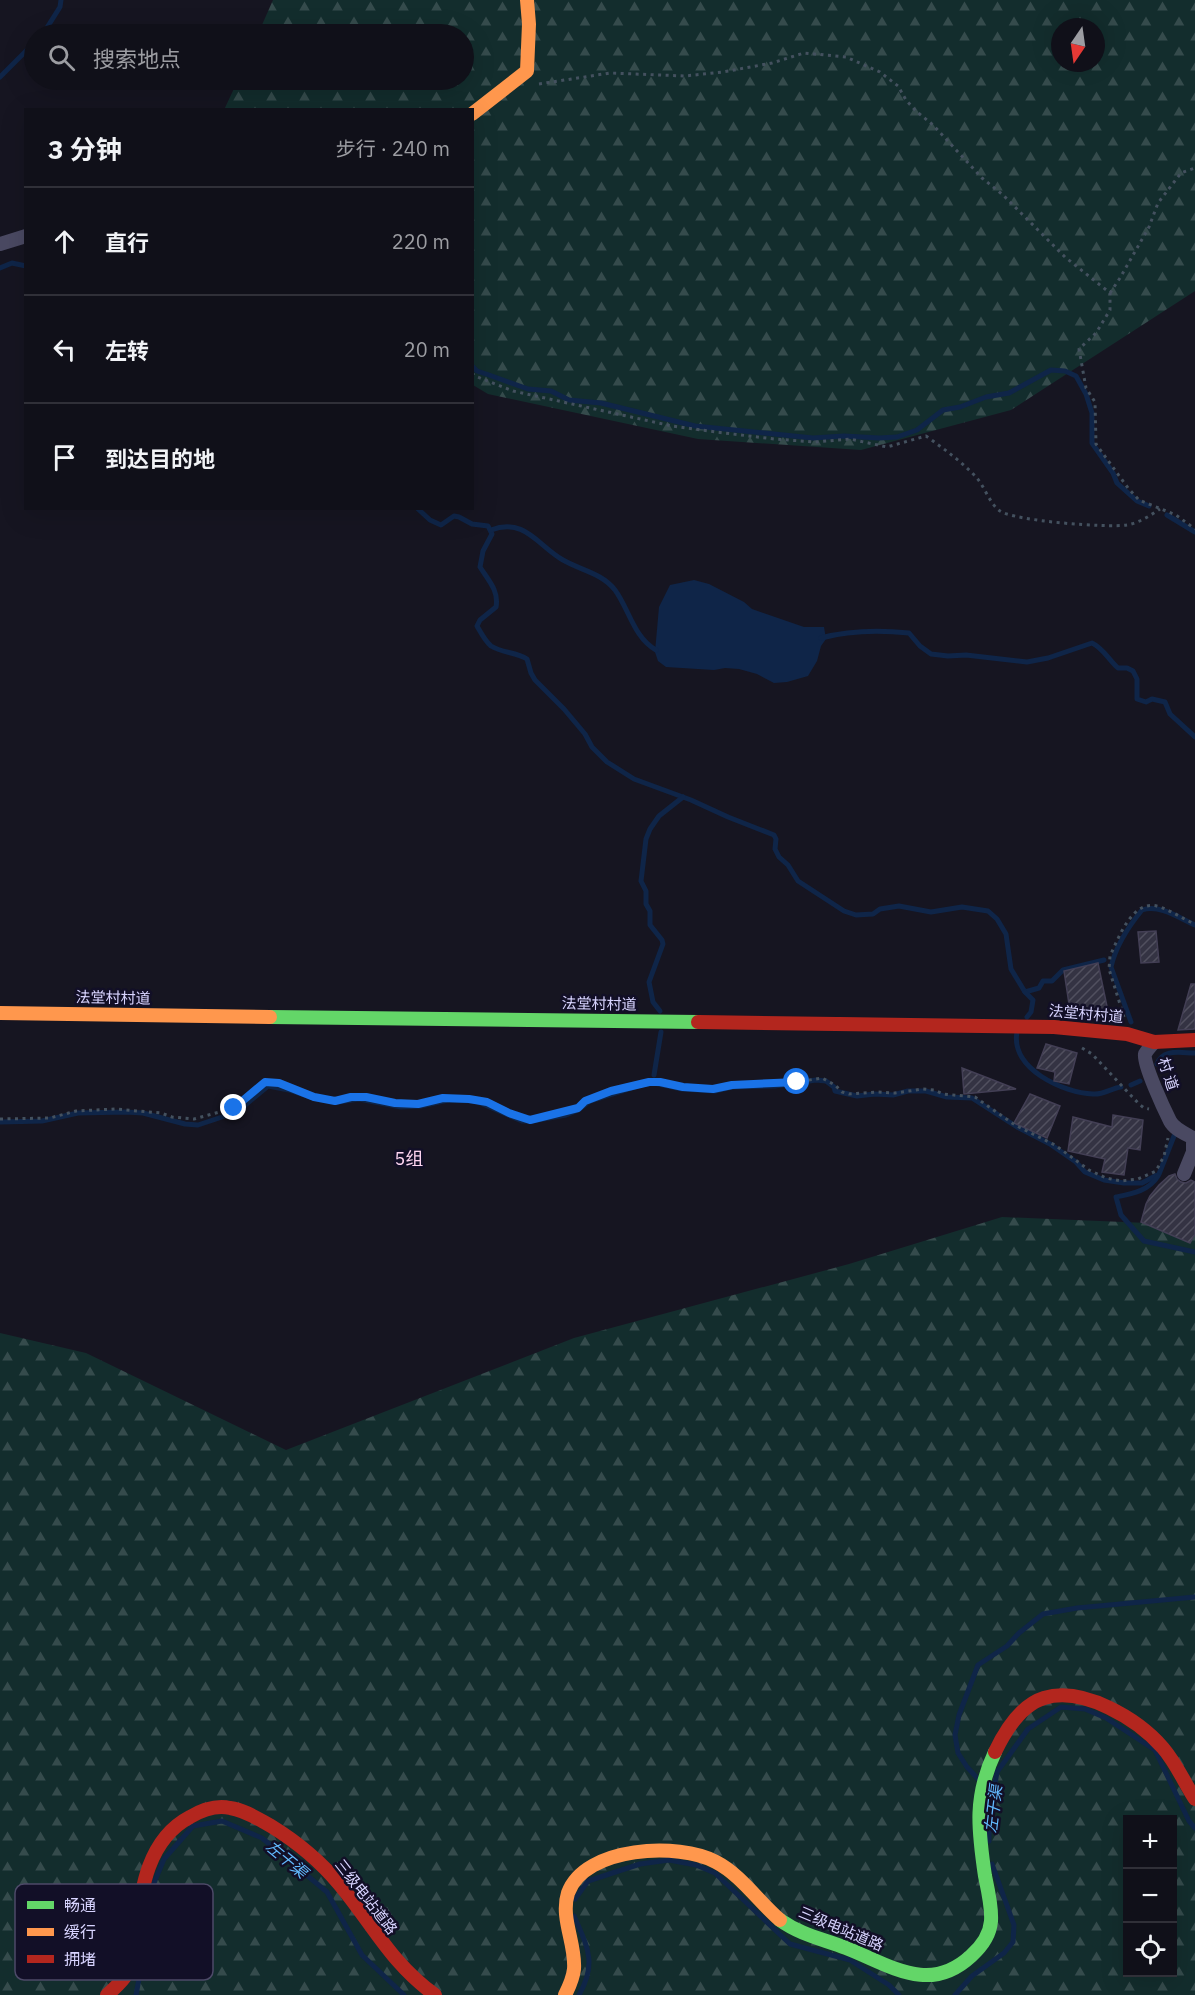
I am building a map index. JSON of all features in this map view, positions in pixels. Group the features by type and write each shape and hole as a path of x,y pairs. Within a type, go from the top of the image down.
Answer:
{"street":[{"path":"474,112 527,71 529,24 527,0"},
{"path":"0,244 24,237"},
{"name":"法堂村村道","path":"0,1013 1054,1027 1127,1034 1154,1042 1195,1040"},
{"name":"村 道","path":"1154,1042 1145,1054 1145,1063 1159,1099 1170,1122 1193,1138 1193,1152 1184,1174"},
{"name":"三级电站道路","path":"565,1995 574,1972 565,1906 567,1895 575,1880 613,1857 649,1850 686,1851 706,1857 731,1871 789,1927 812,1938 864,1955 903,1976 923,1978 941,1975 960,1965 973,1955 984,1940 991,1923 981,1850 982,1788 995,1753 1014,1721 1031,1705 1043,1698 1072,1696 1093,1702 1131,1720 1159,1744 1168,1755 1195,1799"},
{"name":"三级电站道路","path":"143,1884 154,1853 164,1838 178,1824 195,1814 224,1807 244,1811 282,1832 328,1871 377,1939 406,1972 435,1995"},
{"name":"三级电站道路","path":"107,1995 123,1980"}],"path":[{"path":"513,83 539,84 610,73 694,75 748,69 804,53 846,57 880,72 898,86 916,111 933,125 982,178 1003,195 1065,257 1110,293"},
{"path":"1195,168 1181,173 1158,203 1149,227 1110,293 1110,310 1096,333 1080,349 1086,388 1095,402 1096,444 1139,500 1176,515 1195,529"},
{"path":"474,375 513,391 672,426 795,441 850,439 887,447 926,436 962,463 978,479 999,510 1019,517 1081,525 1127,525 1160,509"},
{"path":"1127,1034 1124,1015 1109,969 1110,956 1127,922 1142,906 1152,905 1161,907 1195,924"},
{"path":"1074,1043 1092,1054 1144,1108 1165,1110"},
{"path":"0,1119 50,1118 76,1111 115,1109 161,1113 172,1117 194,1119 234,1108 265,1082 279,1083 307,1095 335,1101 351,1097 366,1097 395,1103 418,1104 443,1098 469,1099 487,1102 530,1120 578,1108 585,1101 611,1091 649,1082 713,1089 732,1085 797,1082 822,1078 842,1092 849,1094 895,1093 923,1089 934,1090 943,1095 975,1097 1015,1125 1050,1142 1089,1170 1106,1178 1121,1181 1138,1179 1156,1171 1164,1156 1167,1140 1176,1127"}],"green space":[{"path":"273,0 1195,0 1195,291 1011,410 861,450 698,439 488,394 474,386 474,108 225,108 233,90 474,90 474,24 262,24"},
{"path":"1002,1217 1195,1225 1195,1995 0,1995 0,1333 86,1353 286,1450 574,1338 849,1264"}],"water":[{"path":"694,580 709,584 744,602 752,609 804,627 824,627 826,639 808,676 774,683 757,674 739,669 666,667 658,661 655,652 659,607 670,585"}],"building":[{"path":"1156,931 1159,962 1141,963 1138,932"},
{"path":"1098,963 1110,1021 1071,1017 1064,971"},
{"path":"1191,984 1195,984 1195,1029 1178,1030"},
{"path":"1046,1044 1077,1053 1069,1084 1054,1081 1055,1072 1037,1068"},
{"path":"962,1068 988,1078 1016,1089 964,1094"},
{"path":"1030,1094 1060,1106 1047,1138 1014,1123"},
{"path":"1113,1115 1143,1120 1140,1150 1128,1148 1124,1175 1102,1172 1105,1159 1068,1151 1073,1117 1112,1127"},
{"path":"1175,1174 1181,1182 1186,1183 1191,1180 1195,1182 1195,1234 1190,1243 1141,1222 1150,1196 1169,1176"}],"waterway":[{"path":"49,24 60,7 61,0"},
{"path":"0,77 24,53"},
{"path":"0,268 12,263 24,266"},
{"path":"474,368 528,389 551,391 569,400 601,403 695,426 813,438 897,437 917,430 943,410 960,407 986,397 1009,393 1051,370 1065,371 1076,376 1086,394 1092,413 1092,443 1113,473 1117,483 1137,501 1149,506"},
{"path":"419,510 430,520 441,525 454,516 472,524 488,526 492,534 483,551 480,567 495,591 497,601 496,607 480,620 477,626 491,646 527,659 535,680 564,709 585,734 592,747 607,762 634,779 774,835 775,849 779,857 788,865 798,881 844,911 856,915 873,914 880,909 899,906 931,912 962,907 988,911 997,919 1006,934 1011,969 1025,992 1039,988 1043,981 1052,981 1063,970 1104,960"},
{"path":"1167,515 1195,532"},
{"path":"491,530 503,527 522,530 563,560 610,584 637,631 648,645 656,650"},
{"path":"821,638 865,631 909,633 920,646 931,654 966,655 1027,662 1048,658 1092,643 1103,651 1118,668 1133,671 1137,679 1137,699 1146,702 1152,699 1165,702 1170,714 1195,737"},
{"path":"660,1011 653,1002 649,982 663,944 650,925 646,891 641,881 646,839 650,829 659,816 683,797"},
{"path":"1131,1022 1111,967 1127,930 1142,910 1149,909 1162,910 1195,925"},
{"path":"1025,992 1033,1000 1031,1012 1027,1017"},
{"path":"654,1075 661,1032"},
{"path":"1017,1032 1017,1045 1022,1057 1030,1068 1054,1084 1081,1093 1093,1094 1121,1087"},
{"path":"1157,1064 1168,1053 1195,1053"},
{"path":"0,1122 42,1121 78,1113 126,1112 143,1113 198,1125 237,1112 268,1086 338,1102 359,1099 401,1107 421,1106 448,1100 476,1101 522,1121 532,1121 566,1115 590,1101 654,1083 682,1089 715,1091 732,1087 775,1086 816,1080 826,1081 834,1087 835,1091 857,1096 926,1091 947,1097 972,1098 1017,1127 1050,1144 1076,1162 1085,1172 1104,1180 1124,1183 1142,1183 1159,1174 1176,1131"},
{"path":"1131,1085 1140,1081"},
{"path":"1158,1176 1145,1188 1116,1197 1121,1215 1144,1241 1195,1252"},
{"path":"980,1781 958,1753 955,1735 959,1715 978,1665 1007,1646 1043,1614 1077,1608 1195,1597"},
{"name":"左干渠","path":"989,1841 989,1819 997,1772 1028,1729 1061,1707 1085,1709 1106,1718 1155,1750 1189,1821 1195,1828"},
{"name":"左干渠","path":"154,1884 164,1859 193,1826 222,1821 262,1838 327,1892 362,1955 404,1995"},
{"name":"左干渠","path":"575,1899 588,1881 640,1864 669,1860 696,1865 715,1873 790,1944 850,1960 889,1985 899,1995"},
{"name":"左干渠","path":"955,1995 972,1976 1004,1953 1013,1942 1014,1925 992,1864"},
{"name":"左干渠","path":"574,1916 583,1937 589,1964 585,1984 579,1995"},
{"name":"左干渠","path":"136,1995 139,1980"}],"traffic: fast":[{"path":"270,1017 698,1022"},
{"path":"780,1920 804,1933 909,1973 940,1974 955,1968 971,1956 984,1940 991,1921 979,1813 984,1783 995,1752"}],"traffic: slow":[{"path":"474,112 527,71 529,24 527,0"},
{"path":"0,1013 270,1017"},
{"path":"565,1995 574,1969 566,1912 568,1893 578,1877 593,1866 613,1857 635,1852 680,1852 716,1862 741,1881 780,1920"}],"traffic: jam":[{"path":"698,1022 1054,1027 1127,1034 1154,1042 1195,1040"},
{"path":"995,1752 1009,1728 1028,1706 1044,1698 1076,1697 1092,1701 1125,1716 1152,1737 1172,1760 1195,1799"},
{"path":"144,1884 156,1852 176,1826 199,1812 209,1809 220,1807 236,1809 281,1832 325,1868 394,1957 435,1995"},
{"path":"107,1995 122,1980"}],"district":[{"name":"5组","path":"409,1159"}],"route":[{"path":"234,1108 244,1102 265,1082 279,1083 314,1097 335,1101 351,1097 366,1097 395,1103 418,1104 443,1098 469,1099 487,1102 530,1120 578,1108 585,1101 634,1084 660,1082 683,1087 713,1089 732,1085 797,1082"}]}
